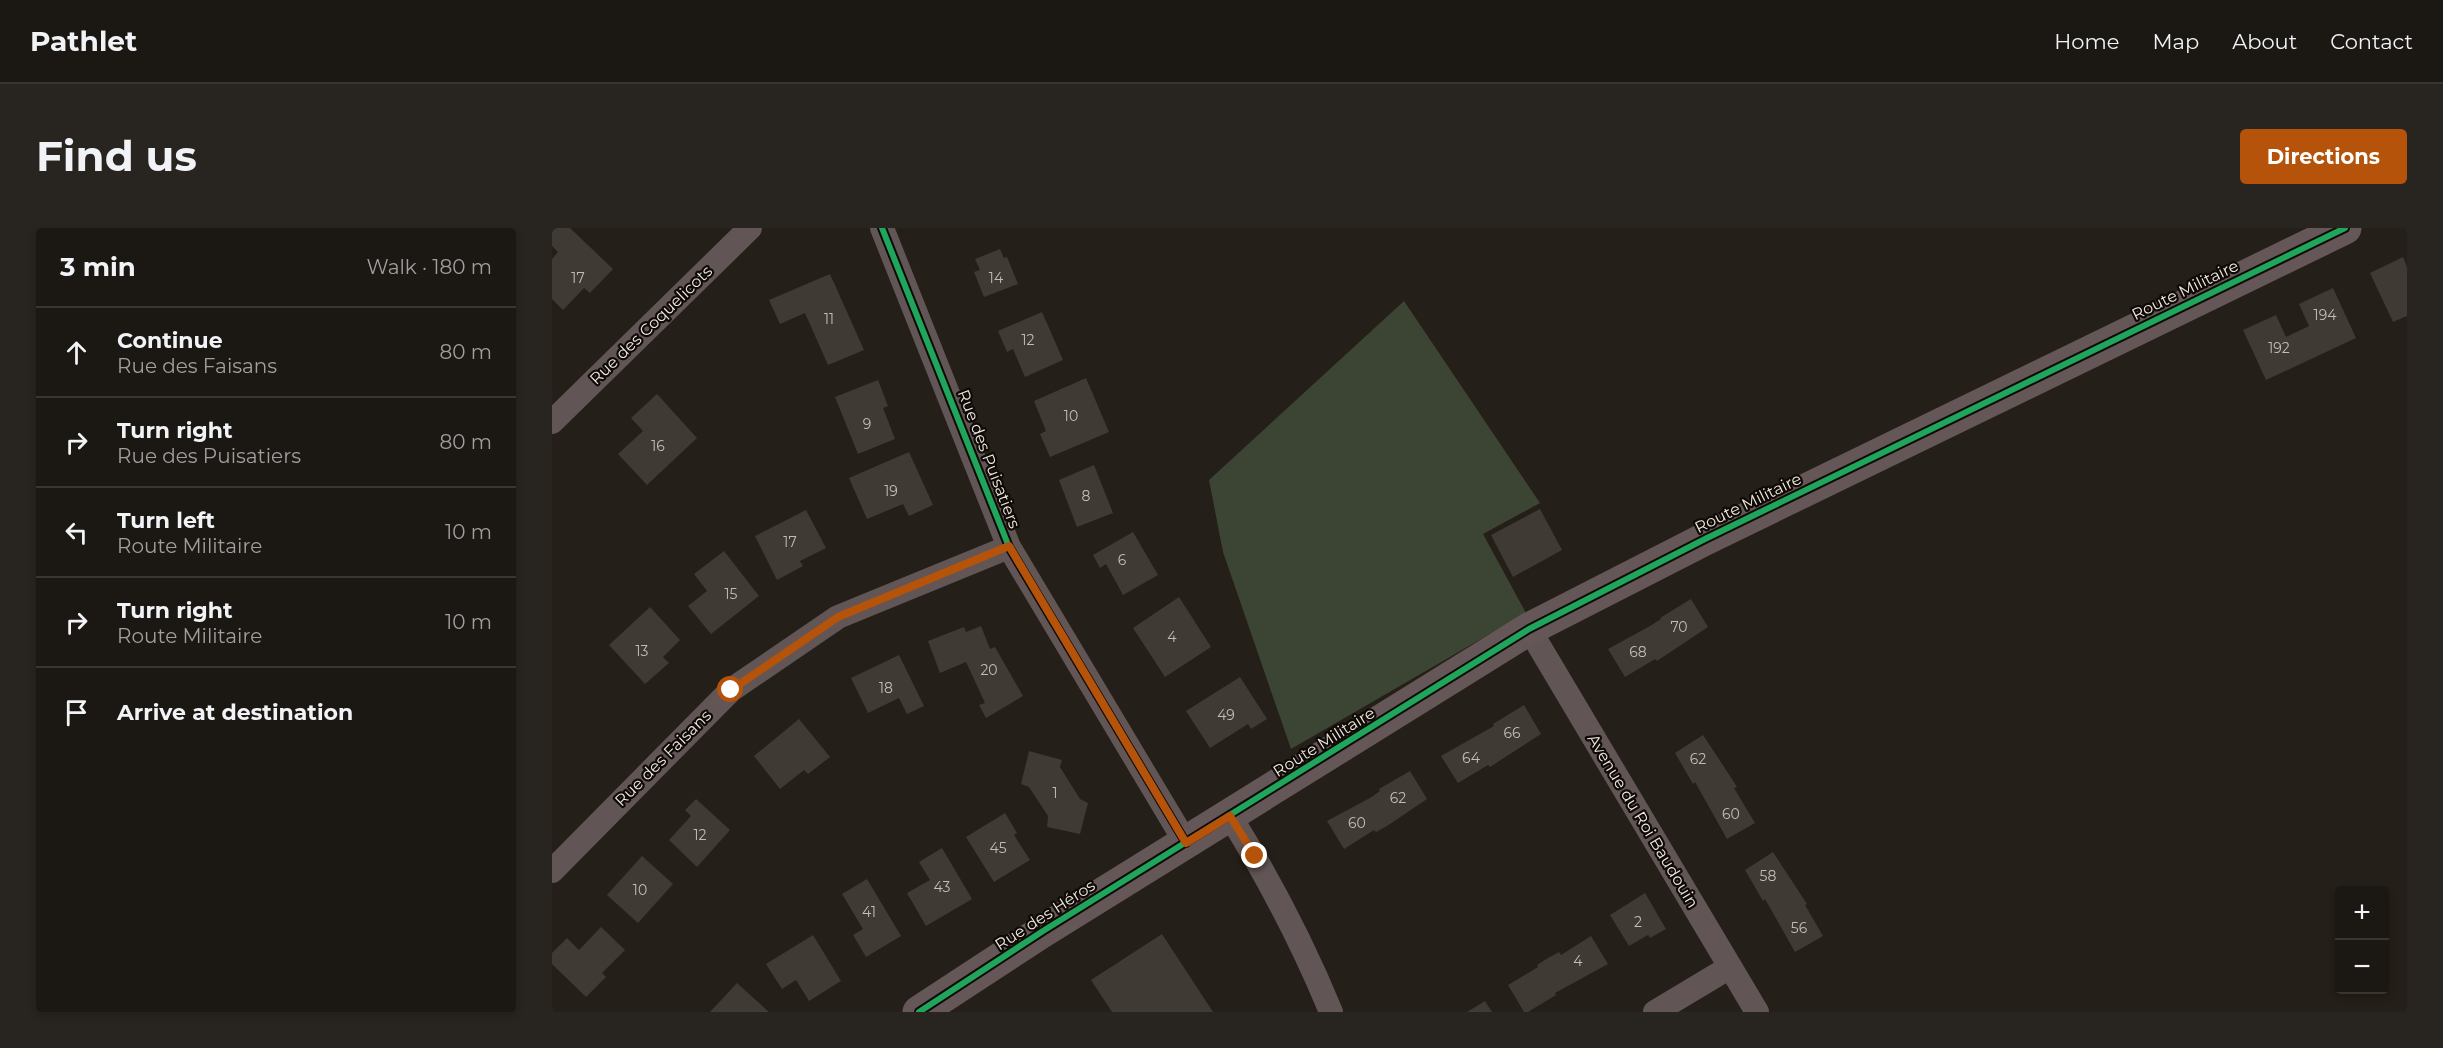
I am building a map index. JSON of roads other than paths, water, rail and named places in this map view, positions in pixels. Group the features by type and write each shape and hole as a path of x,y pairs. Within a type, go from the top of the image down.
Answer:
{"street":[{"name":"Rue des Coquelicots","path":"552,422 750,228"},
{"name":"Rue des Puisatiers","path":"882,228 1009,546 1186,843"},
{"name":"Route Militaire","path":"1186,843 1529,629 1716,534 2344,228"},
{"name":"Rue des Faisans","path":"552,871 731,690 838,617 1009,546"},
{"name":"Avenue du Roi Baudouin","path":"1529,629 1757,1012"},
{"path":"1230,816 1255,856 1312,964 1330,1012"},
{"name":"Rue des Héros","path":"919,1012 1043,931 1186,843"},
{"path":"1655,1012 1730,966"}]}
